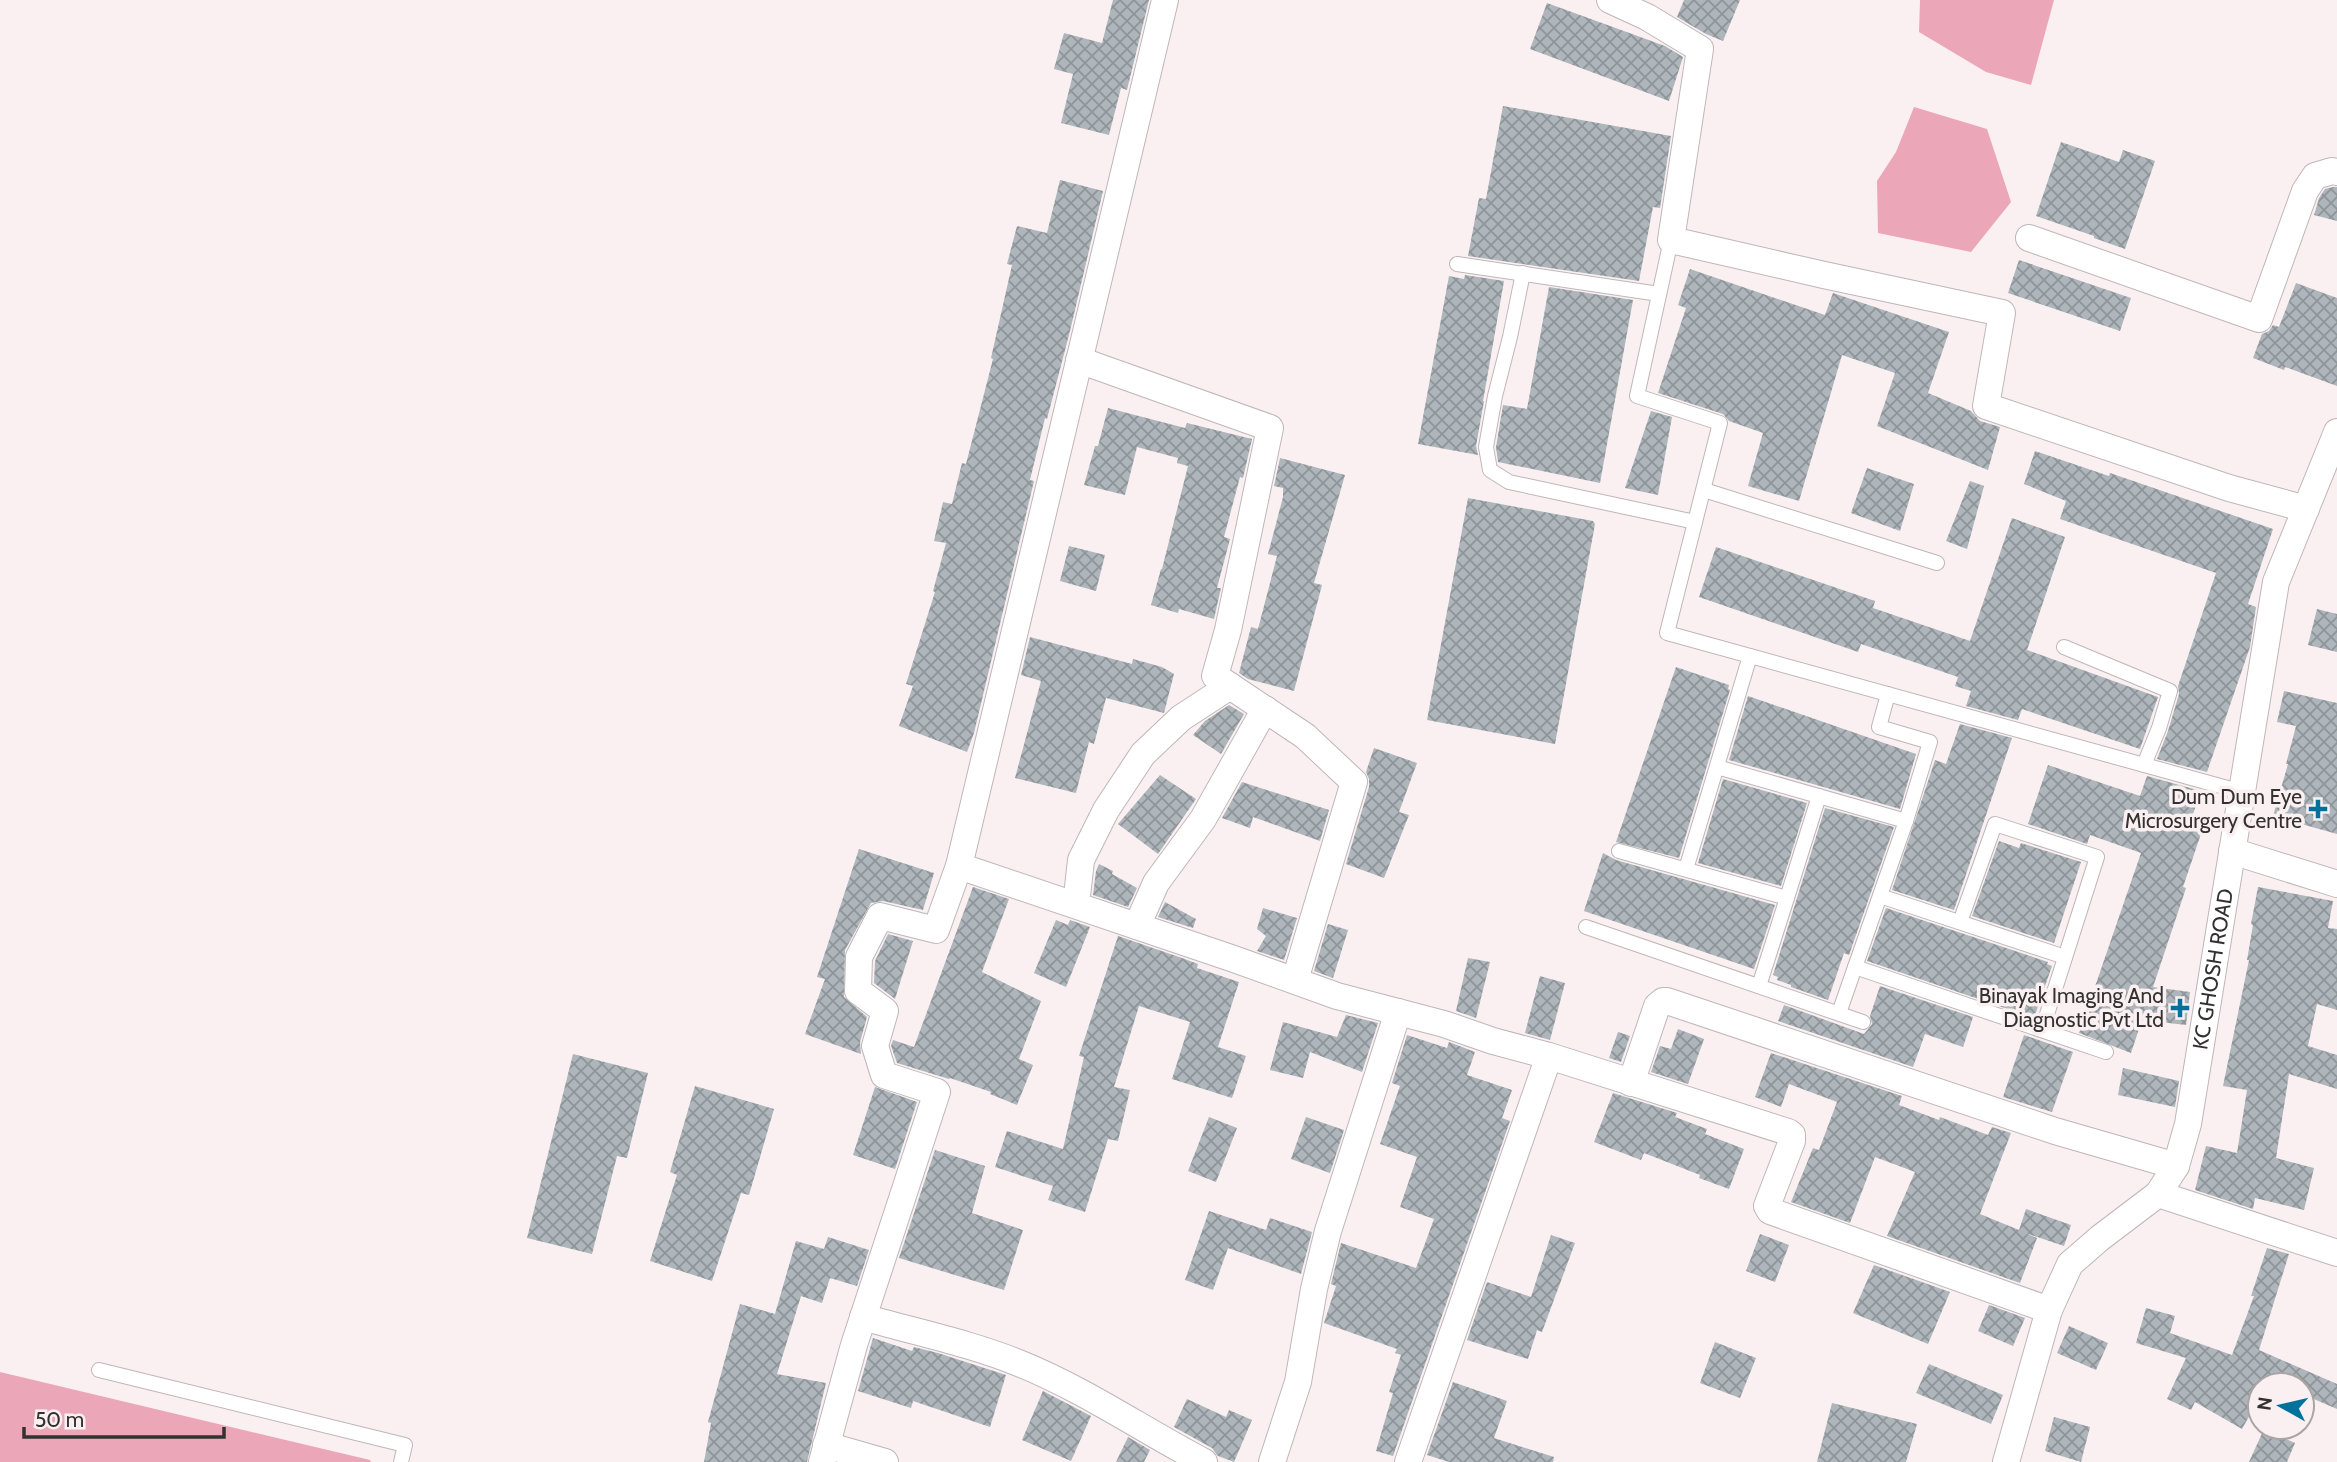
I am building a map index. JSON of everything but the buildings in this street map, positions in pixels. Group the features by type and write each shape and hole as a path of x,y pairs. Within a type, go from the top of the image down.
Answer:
{"street":[{"path":"885,1462 824,1454 863,1317 937,1092 884,1075 875,1046 885,1011 858,991 859,957 880,916 936,930 959,866 1165,0"},
{"path":"1610,0 1647,17 1700,49 1671,240 2002,313 1986,406 2229,488 2306,509"},
{"path":"2029,238 2259,319 2305,191 2315,176 2337,172"},
{"path":"1079,360 1270,428 1228,630 1215,676 1305,736 1354,782 1295,980"},
{"name":"KC GHOSH ROAD","path":"2006,1462 2049,1310 2070,1264 2158,1194 2176,1166 2188,1124 2276,582 2306,509 2330,472 2337,432"},
{"path":"1076,905 1082,860 1106,810 1143,754 1181,718 1230,686"},
{"path":"1137,926 1156,883 1203,819 1265,709"},
{"path":"2232,851 2337,884"},
{"path":"959,866 1337,996 1444,1024 1788,1132 1792,1135 1792,1140 1767,1206 1770,1211 2049,1310"},
{"path":"1630,1083 1657,1006 1667,1001 2055,1131 2176,1166"},
{"path":"1272,1462 1298,1382 1314,1289 1328,1231 1398,1012"},
{"path":"1408,1462 1549,1056"},
{"path":"2158,1194 2337,1253"},
{"path":"863,1317 971,1347 1020,1364 1091,1396 1143,1429 1204,1462"}],"lane":[{"path":"1671,240 1637,397 1720,424 1667,633 2242,792"},
{"path":"1457,264 1659,294"},
{"path":"1523,273 1486,447 1490,470 1509,482 1695,522"},
{"path":"1704,490 1937,563"},
{"path":"2064,648 2170,691 2144,765"},
{"path":"1686,870 1750,656"},
{"path":"1839,1013 1906,821 1930,742 1879,727 1888,694"},
{"path":"1717,767 1906,821"},
{"path":"1759,986 1819,796"},
{"path":"1960,922 1995,824 2097,857 2042,1030"},
{"path":"1619,851 1787,898"},
{"path":"1880,896 2065,957"},
{"path":"1586,927 1863,1022"},
{"path":"1855,967 2106,1052"},
{"path":"99,1370 405,1445 401,1462"}],"shaded area":[{"path":"1920,0 2054,0 2031,85 1986,72 1919,32"},
{"path":"1914,107 1987,129 2011,202 1971,252 1878,233 1877,181 1896,152"},
{"path":"0,1372 370,1460 371,1462 0,1462"}],"place":[{"name":"Dum Dum Eye Microsurgery Centre","path":"2318,809"},
{"name":"Binayak Imaging And Diagnostic Pvt Ltd","path":"2180,1008"}]}
